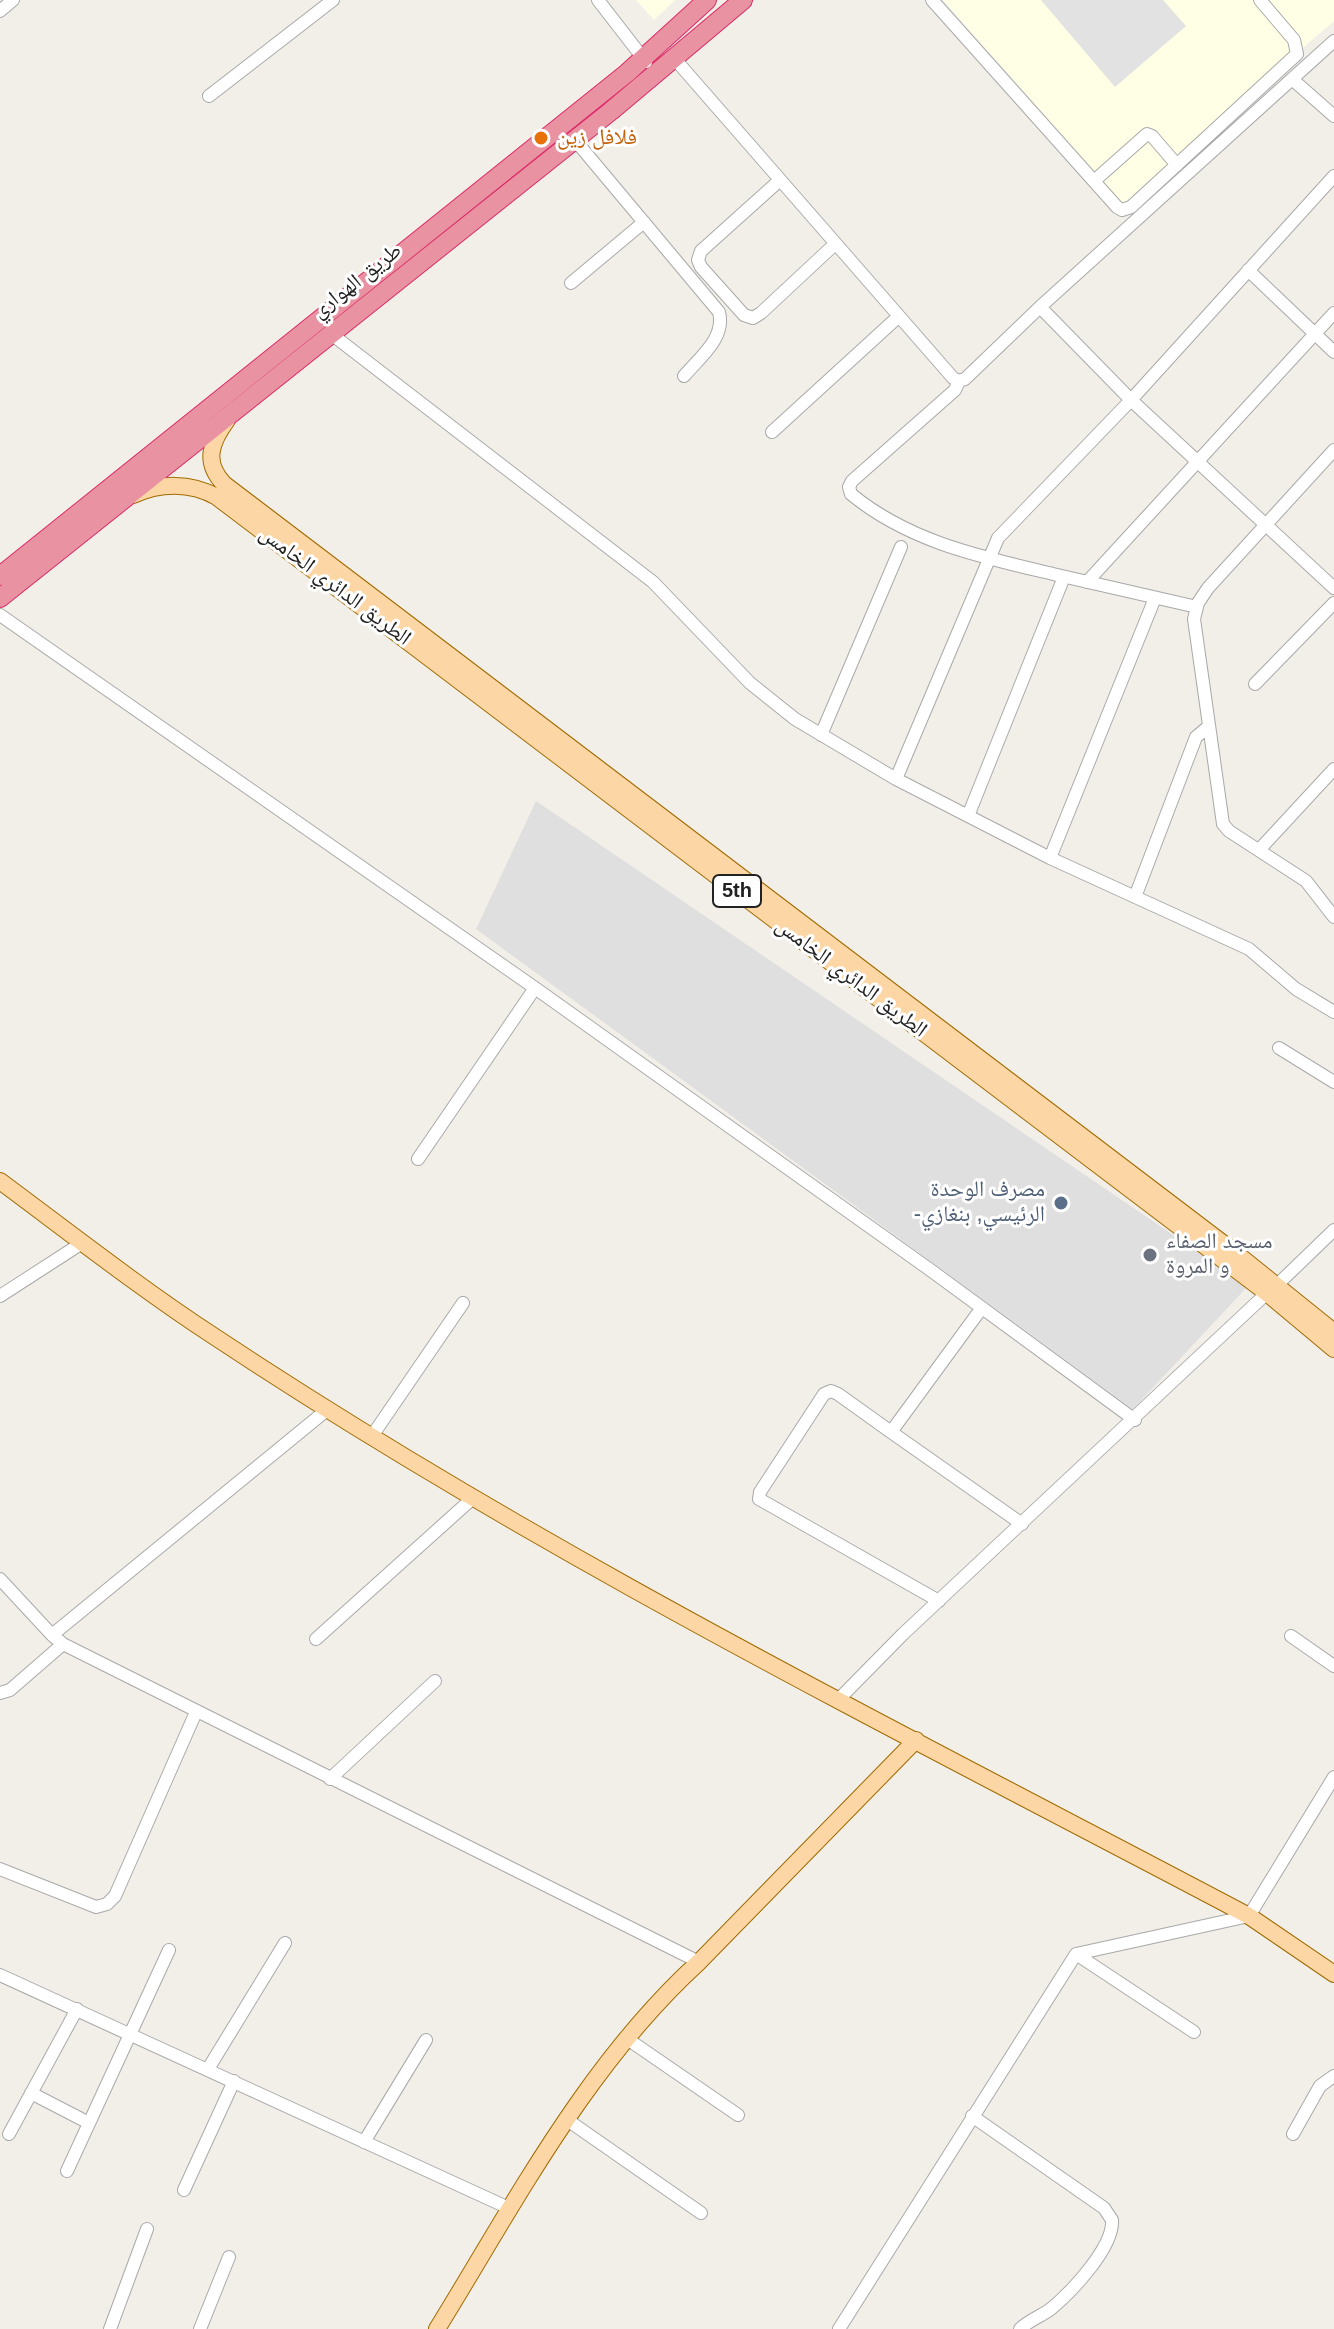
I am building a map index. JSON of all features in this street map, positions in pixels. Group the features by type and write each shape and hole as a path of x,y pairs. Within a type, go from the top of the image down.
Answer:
{"highway":[{"name":"طريق الهواري","path":"0,598 575,140 649,66 707,0"},
{"name":"طريق الهواري","path":"0,576 649,66 674,58 743,0"}],"main road":[{"name":"الطريق الدائري الخامس","path":"234,411 213,442 210,454 214,472 224,484 617,791 1272,1289 1334,1332"},
{"name":"الطريق الدائري الخامس","path":"121,503 142,492 164,486 198,489 217,497 617,791"},
{"path":"0,1181 211,1334 474,1497 636,1592 1249,1916 1332,1968"},
{"name":"الطريق الدائري الخامس","path":"1272,1289 1334,1349"},
{"path":"437,2329 566,2119 626,2038 668,1991 916,1740"}],"street":[{"path":"209,96 333,0"},
{"path":"598,0 649,66"},
{"path":"932,0 1117,207 1126,210 1297,54 1294,40 1260,0"},
{"path":"674,58 898,317 959,381 965,379 1040,307 1334,41"},
{"path":"1292,79 1334,116"},
{"path":"1094,181 1147,134 1177,165"},
{"path":"575,140 717,307 721,317 717,336 684,376"},
{"path":"896,779 988,559 1003,531 1131,400 1334,176"},
{"path":"780,180 701,251 698,260 701,267 744,315 753,318 835,244"},
{"path":"571,283 644,222"},
{"path":"1248,270 1334,352"},
{"path":"1040,307 1131,400 1334,588"},
{"path":"1087,582 1334,313"},
{"path":"772,432 898,317"},
{"path":"330,333 644,575 750,683 795,719 896,779 1050,858 1249,949 1296,989 1334,1012"},
{"path":"959,381 955,390 852,481 849,490 854,496 911,534 988,559 1197,607"},
{"path":"1333,912 1306,881 1229,831 1221,819 1194,627 1197,607 1208,588 1334,450"},
{"path":"821,735 901,547"},
{"path":"968,816 1064,577"},
{"path":"1050,858 1155,598"},
{"path":"1255,684 1334,603"},
{"path":"0,615 535,988 1135,1420"},
{"path":"1135,897 1196,737 1208,727"},
{"path":"1259,850 1334,769"},
{"path":"418,1159 535,988"},
{"path":"1279,1048 1334,1082"},
{"path":"839,1699 1334,1230"},
{"path":"0,1296 82,1243"},
{"path":"372,1436 463,1303"},
{"path":"891,1432 981,1309"},
{"path":"939,1601 759,1499 760,1492 824,1394 831,1391 838,1394 1022,1524"},
{"path":"52,1635 328,1409"},
{"path":"316,1639 474,1497"},
{"path":"0,1579 63,1644 699,1962"},
{"path":"1291,1636 1334,1666"},
{"path":"0,1693 10,1690 63,1644"},
{"path":"330,1779 435,1681"},
{"path":"0,1869 96,1907 107,1904 115,1896 196,1712"},
{"path":"839,2329 1076,1954 1249,1916 1334,1777"},
{"path":"208,2069 285,1943"},
{"path":"67,2171 169,1950"},
{"path":"1076,1954 1194,2032"},
{"path":"0,1975 511,2209"},
{"path":"9,2134 77,2009"},
{"path":"626,2038 738,2115"},
{"path":"364,2142 426,2040"},
{"path":"1293,2134 1320,2086 1334,2076"},
{"path":"184,2190 234,2081"},
{"path":"31,2093 89,2123"},
{"path":"972,2116 1104,2208 1112,2220 1110,2236 1078,2283 1050,2310 1020,2329"},
{"path":"566,2119 701,2213"},
{"path":"110,2329 147,2229"},
{"path":"200,2329 229,2257"}],"shaded area":[{"path":"636,0 675,0 654,20"},
{"path":"943,0 1334,0 1334,21 1123,204"},
{"path":"1041,0 1163,0 1186,26 1115,87"},
{"path":"536,801 1248,1286 1133,1409 476,929"}],"place":[{"name":"فلافل زين","path":"541,138"},
{"name":"مصرف الوحدة -الرئيسي, بنغازي","path":"1061,1203"},
{"name":"مسجد الصفاء و المروة","path":"1150,1255"}]}
